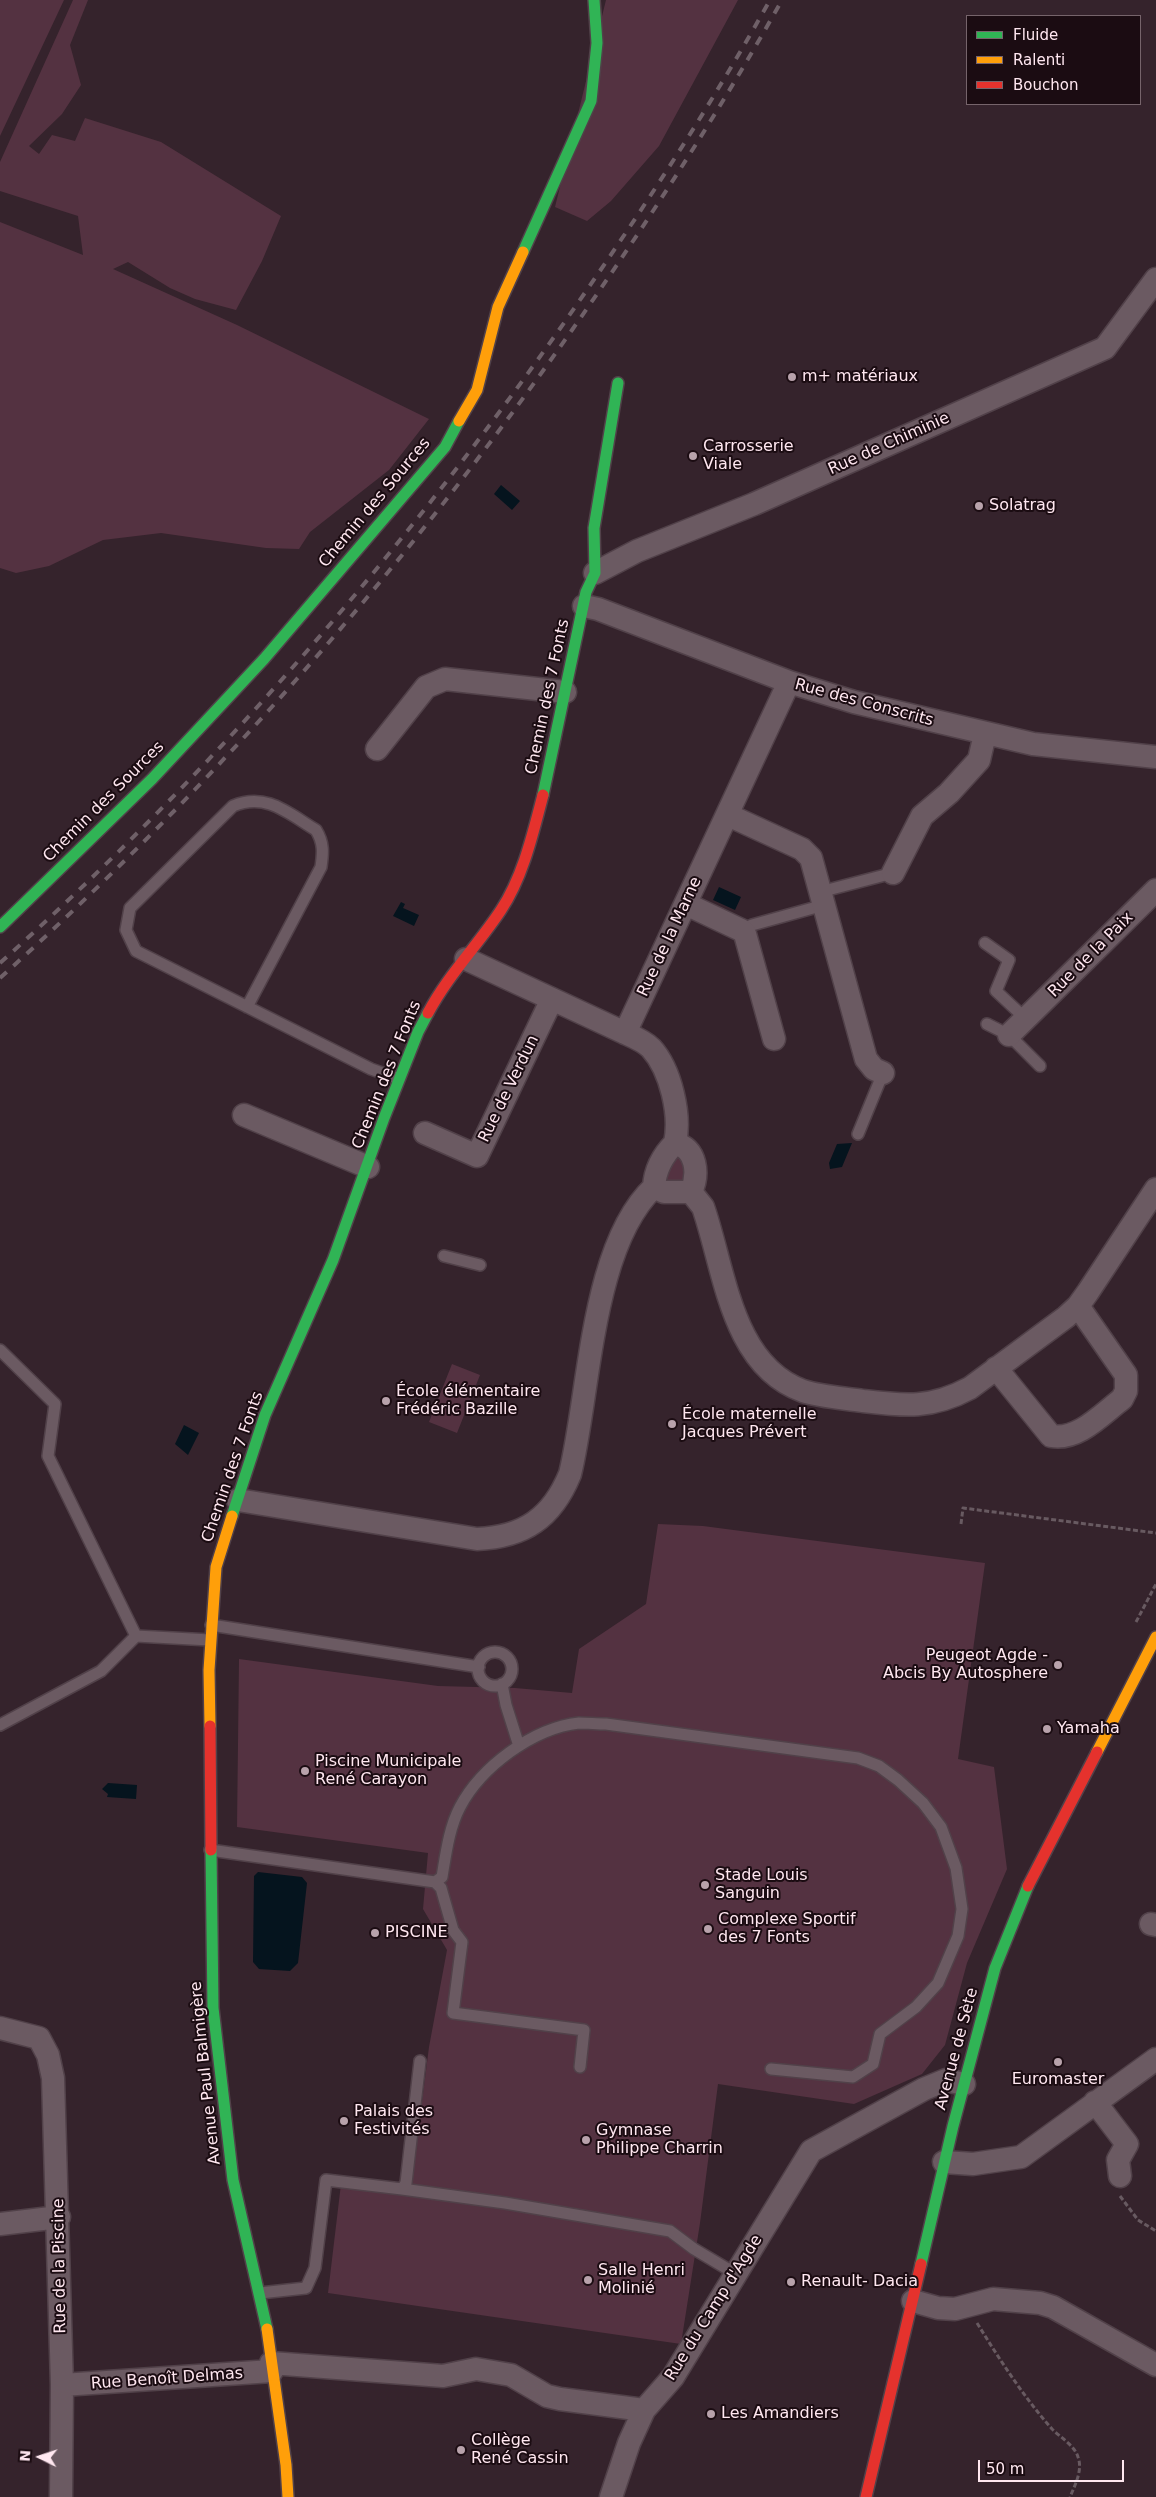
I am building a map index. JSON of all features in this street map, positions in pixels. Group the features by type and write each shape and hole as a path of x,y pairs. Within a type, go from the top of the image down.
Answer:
{"street":[{"name":"Chemin des Sources","path":"0,927 159,772 264,659 444,447 477,390 498,307 591,102 597,43 594,0"},
{"name":"Rue de Chiminie","path":"595,573 637,551 754,504 1105,348 1156,279"},
{"name":"Chemin des 7 Fonts","path":"210,1640 216,1568 265,1415 333,1260 399,1079 418,1032 440,990 466,959 502,909 520,870 533,834 549,774 586,592 595,573 594,528 618,383"},
{"name":"Rue des Conscrits","path":"584,606 598,609 789,682 854,702 1033,744 1156,758"},
{"path":"377,749 426,688 445,679 565,692"},
{"name":"Rue de la Marne","path":"625,1033 789,682"},
{"path":"893,873 922,816 949,793 979,760 985,734"},
{"path":"728,815 802,849 810,858 866,1059 869,1065 882,1073"},
{"name":"Rue de la Paix","path":"1009,1035 1156,890"},
{"path":"686,904 741,930 745,934 774,1039"},
{"path":"238,1500 477,1539 504,1536 535,1523 550,1510 562,1493 570,1474 598,1318 611,1262 632,1213 654,1187 655,1177 662,1159 675,1143 678,1127 677,1113 665,1069 650,1047 640,1039 466,959"},
{"name":"Rue de Verdun","path":"425,1133 477,1156 552,999"},
{"path":"244,1115 368,1166"},
{"path":"675,1143 681,1144 690,1154 696,1166 697,1179 691,1192"},
{"path":"654,1187 664,1192 691,1192"},
{"path":"691,1192 703,1207 735,1314 747,1343 765,1366 788,1384 802,1390 826,1396 903,1406 938,1402 954,1396 996,1368 1078,1306 1156,1189"},
{"path":"996,1368 1051,1436 1058,1438 1074,1434 1122,1399 1126,1391 1126,1375 1078,1306"},
{"name":"Avenue de Sète","path":"866,2497 944,2162 995,1968 1029,1883 1156,1637"},
{"name":"Avenue Paul Balmigère","path":"210,1640 210,1850 214,2018 233,2180 260,2294 286,2465 288,2497"},
{"name":"Rue de la Piscine","path":"0,2028 39,2038 48,2055 54,2078 62,2385 61,2497"},
{"path":"944,2162 973,2164 1021,2157 1156,2059"},
{"name":"Rue du Camp d'Agde","path":"611,2497 629,2443 644,2410 673,2377 811,2152 924,2089 946,2080 964,2084"},
{"path":"1095,2102 1127,2144 1118,2160 1120,2176"},
{"path":"0,2224 59,2217"},
{"path":"913,2301 938,2308 955,2309 993,2299 1040,2303 1053,2307 1156,2366"},
{"path":"272,2367 436,2376 476,2369 511,2375 554,2398 644,2410"},
{"name":"Rue Benoît Delmas","path":"62,2385 272,2367"}],"lane":[{"path":"247,1007 321,867 323,850 316,830 270,802 246,800 233,806 130,908 126,930 136,951 247,1007 371,1069 399,1079"},
{"path":"741,930 893,873"},
{"path":"985,943 1010,960 996,991 1026,1019"},
{"path":"987,1024 1009,1035 1040,1066"},
{"path":"858,1134 882,1073"},
{"path":"444,1256 480,1265"},
{"path":"0,1350 56,1404 48,1456 136,1636"},
{"path":"211,1625 479,1667"},
{"path":"0,1725 101,1671 136,1636 210,1640"},
{"path":"494,1652 505,1655 510,1661 512,1669 509,1678 502,1684 493,1685 484,1681 479,1667 486,1655 494,1652"},
{"path":"502,1684 506,1705 519,1746"},
{"path":"435,1882 442,1877 452,1827 460,1807 489,1769 519,1746 536,1736 578,1723 606,1724 858,1758 879,1766 923,1803 941,1827 953,1860 962,1909 958,1936 938,1983 916,2007 880,2034 873,2064 853,2077 771,2069"},
{"path":"210,1850 435,1882 441,1888 453,1930 462,1942 453,2013 584,2030 580,2067"},
{"path":"402,2189 406,2183 420,2061"},
{"path":"260,2294 306,2288 315,2268 326,2180 504,2203 670,2231 694,2249 736,2274"}],"path":[{"path":"960,1524 963,1508 1156,1533"},
{"path":"1120,2176 1114,2188 1138,2220 1156,2231"},
{"path":"966,2306 1012,2379 1046,2422 1076,2451 1079,2458 1079,2474 1070,2497"}],"shaded area":[{"path":"0,0 64,0 0,136"},
{"path":"73,0 88,0 70,45 81,85 62,114 29,146 39,154 52,135 75,141 85,118 161,142 281,216 262,261 236,310 195,299 170,288 128,262 113,269 237,325 429,419 389,470 310,532 299,549 266,548 161,533 103,540 49,566 16,573 0,568 0,222 83,255 78,216 0,191 0,162"},
{"path":"606,0 738,0 659,146 611,201 587,221 555,207"},
{"path":"675,1157 683,1157 685,1183 669,1181 666,1178"},
{"path":"452,1364 480,1375 457,1433 429,1422"},
{"name":"Complexe Sportif des 7 Fonts","path":"658,1524 703,1526 985,1563 958,1759 994,1767 1007,1869 967,1963 945,2045 922,2074 854,2104 718,2084 700,2223 681,2344 328,2293 341,2184 410,2196 429,2047 447,1950 423,1909 428,1853 237,1827 239,1659 438,1686 515,1688 572,1693 579,1649 646,1604"}],"water":[{"path":"501,485 520,501 512,510 494,494"},
{"path":"719,887 741,897 735,910 713,900"},
{"path":"401,902 405,904 403,908 419,915 414,926 393,916"},
{"path":"852,1143 842,1167 830,1169 829,1163 837,1144"},
{"path":"184,1425 199,1433 188,1455 175,1444"},
{"path":"108,1783 137,1785 136,1799 107,1797 108,1794 102,1789"},
{"path":"258,1872 302,1877 307,1883 298,1963 290,1971 259,1969 253,1962 254,1876"}],"railway":[{"path":"0,963 78,891 226,741 366,582 432,500 497,416 615,249 669,168 746,43 770,0"},
{"path":"0,978 80,904 232,750 374,589 442,505 572,330 627,249 681,168 758,43 782,0"}],"traffic: fast":[{"path":"523,252 591,101 597,43 594,0"},
{"path":"543,795 586,592 595,573 594,528 618,383"},
{"path":"0,927 152,779 264,659 445,447 459,421"},
{"path":"232,1516 265,1415 333,1260 384,1118 418,1032 428,1013"},
{"path":"211,1850 213,2008 233,2180 267,2329"},
{"path":"921,2264 953,2126 995,1968 1028,1886"}],"traffic: slow":[{"path":"459,421 477,390 498,307 523,252"},
{"path":"210,1726 209,1670 216,1567 232,1516"},
{"path":"1097,1752 1156,1637"},
{"path":"267,2329 286,2465 288,2497"}],"traffic: jam":[{"path":"428,1013 454,973 509,897 521,869 543,795"},
{"path":"210,1726 211,1850"},
{"path":"1028,1886 1097,1752"},
{"path":"866,2497 921,2264"}],"place":[{"name":"m+ matériaux","path":"792,377"},
{"name":"Carrosserie Viale","path":"693,456"},
{"name":"Solatrag","path":"979,506"},
{"name":"École élémentaire Frédéric Bazille","path":"386,1401"},
{"name":"École maternelle Jacques Prévert","path":"672,1424"},
{"name":"Peugeot Agde - Abcis By Autosphere","path":"1058,1665"},
{"name":"Yamaha","path":"1047,1729"},
{"name":"Piscine Municipale René Carayon","path":"305,1771"},
{"name":"Stade Louis Sanguin","path":"705,1885"},
{"name":"Complexe Sportif des 7 Fonts","path":"708,1929"},
{"name":"PISCINE","path":"375,1933"},
{"name":"Euromaster","path":"1058,2062"},
{"name":"Palais des Festivités","path":"344,2121"},
{"name":"Gymnase Philippe Charrin","path":"586,2140"},
{"name":"Salle Henri Molinié","path":"588,2280"},
{"name":"Renault- Dacia","path":"791,2282"},
{"name":"Les Amandiers","path":"711,2414"},
{"name":"Collège René Cassin","path":"461,2450"}]}
